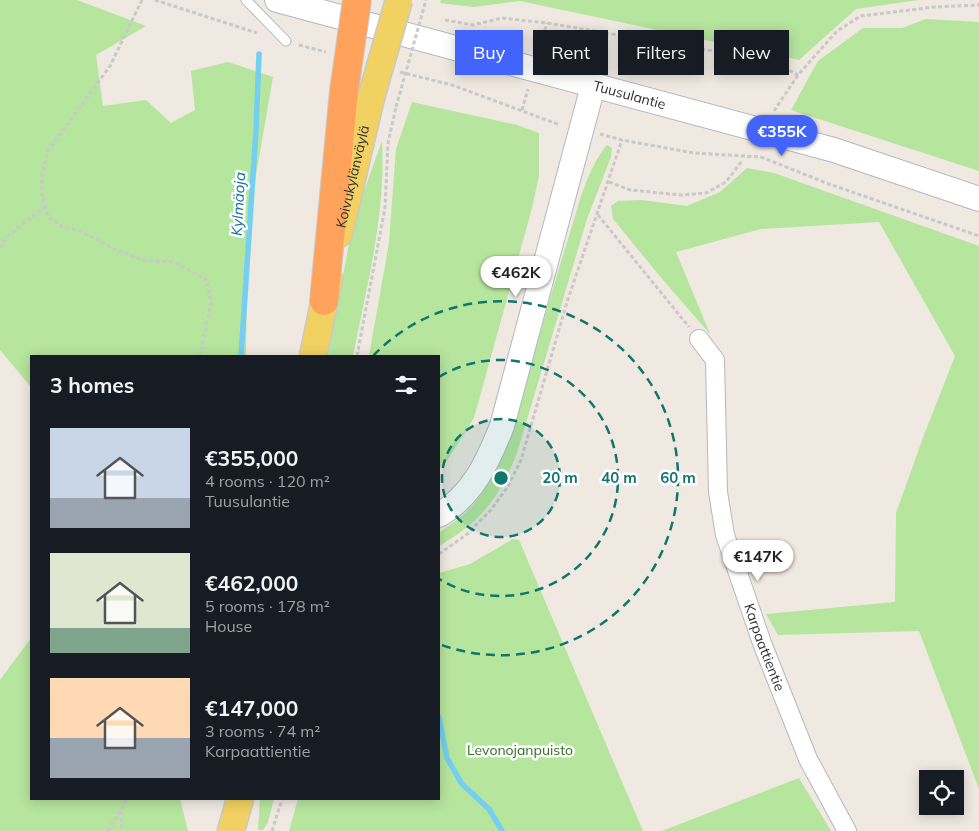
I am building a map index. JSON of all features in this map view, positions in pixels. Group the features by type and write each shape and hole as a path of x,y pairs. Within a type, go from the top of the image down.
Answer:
{"highway":[{"path":"324,301 344,91 357,0"}],"main road":[{"name":"Tuusulantie","path":"277,0 834,150 979,199"},
{"name":"Koivukylänväylä","path":"312,355 371,98 399,0"},
{"path":"440,514 465,494 479,476 492,452 502,426 593,86"},
{"path":"231,831 240,800"}],"street":[{"name":"Karpaattientie","path":"699,339 716,360 718,492 725,535 762,643 808,759 847,831"}],"lane":[{"path":"246,0 286,41"}],"path":[{"path":"142,0 110,66 48,151 42,174 42,197 50,218 61,226 94,237 114,249 143,260 173,262 207,280 211,303 200,355"},
{"path":"358,355 385,208 388,143 396,107 426,0"},
{"path":"774,111 798,75 837,31 860,16 934,7 979,4"},
{"path":"445,20 473,25 502,18 547,23 755,58 785,68 798,75"},
{"path":"440,553 466,534 490,511 507,488 521,460 567,302 622,140 694,153 761,157 829,184 979,236"},
{"path":"609,182 630,190 680,195 706,193 726,182 742,162"},
{"path":"0,248 8,236 45,206"},
{"path":"597,215 699,339"},
{"path":"108,831 126,800"},
{"path":"272,831 282,800"},
{"path":"121,810 122,831"}],"green space":[{"path":"0,0 77,0 146,26 96,55 103,106 146,100 171,123 195,110 191,71 228,62 273,77 248,221 246,355 30,355 30,386 0,350"},
{"path":"441,0 919,0 856,9 799,60 789,58 789,30 714,30 714,42 704,40 704,30 657,30 520,1 474,7 440,3"},
{"path":"926,19 979,22 979,171 791,110 818,61 863,28 902,28"},
{"path":"412,102 517,125 539,133 539,176 532,208 474,418 445,464 440,467 440,355 369,355 389,243 396,149"},
{"path":"382,141 381,195 378,222 353,355 328,355 348,249 356,213"},
{"path":"607,145 612,148 611,157 587,219 517,453 503,483 487,507 466,528 440,545 440,532 464,514 477,500 493,475 507,447 580,199 600,154"},
{"path":"747,168 774,173 979,246 979,789 919,631 778,635 766,614 895,602 896,513 955,356 879,222 761,229 676,252 710,334 613,219 611,206 618,201 642,200 687,206 720,192"},
{"name":"Levonojanpuisto","path":"513,539 519,540 643,831 289,831 298,800 440,800 440,573 470,564"},
{"path":"30,639 30,800 180,800 188,831 0,831 0,680"},
{"path":"799,778 831,831 662,831"},
{"path":"260,800 274,800 268,822 263,830 258,830"}],"waterway":[{"name":"Kylmäoja","path":"241,355 256,130 259,54"},
{"name":"Kylmäoja","path":"440,722 447,758 462,784 489,809 502,831"}]}
